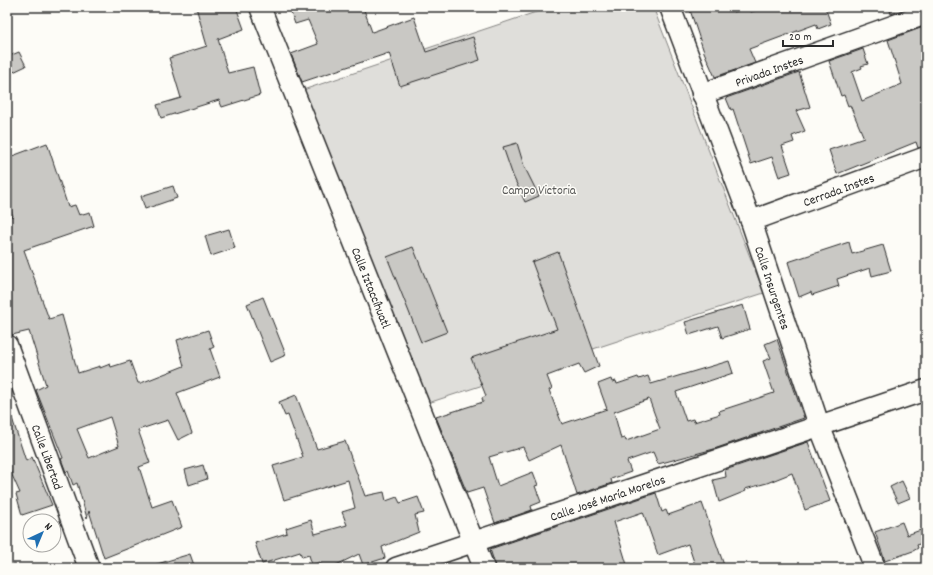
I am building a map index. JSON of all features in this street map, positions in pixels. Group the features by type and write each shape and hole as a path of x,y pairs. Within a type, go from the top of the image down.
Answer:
{"street":[{"name":"Calle Iztaccíhuatl","path":"260,7 484,568"},
{"name":"Calle Insurgentes","path":"670,7 751,221 819,425 875,568"},
{"name":"Privada Instes","path":"702,94 926,14"},
{"name":"Cerrada Instes","path":"751,221 926,157"},
{"name":"Calle Libertad","path":"7,345 13,375 89,568"},
{"name":"Calle José María Morelos","path":"396,568 926,390"}],"green space":[{"name":"Campo Victoria","path":"551,7 653,7 764,293 419,406 294,93"}],"building":[{"path":"196,7 236,7 244,29 218,39 228,73 253,67 260,95 222,107 219,100 161,118 157,105 181,98 169,58 207,46"},
{"path":"289,7 363,7 372,32 414,17 426,52 473,37 480,60 400,86 389,53 302,82 291,54 318,44 308,20 295,24"},
{"path":"689,7 732,7 734,12 749,7 751,12 767,7 825,7 831,24 818,29 816,24 749,49 755,63 715,77 704,52"},
{"path":"889,7 911,7 891,14"},
{"path":"926,26 926,146 918,148 916,142 837,174 829,150 864,138 850,105 848,106 844,95 841,96 829,61 863,49 868,64 861,66 862,68 852,72 862,101 902,84 888,40"},
{"path":"19,52 26,66 7,75 7,57"},
{"path":"799,72 810,107 796,111 805,131 792,136 794,142 782,146 791,173 779,177 772,157 751,164 733,109 731,110 726,98"},
{"path":"47,143 68,207 75,205 79,215 90,212 94,226 24,250 49,319 62,315 78,373 100,366 100,368 110,364 111,367 130,361 138,383 141,383 184,366 177,340 208,330 214,347 210,349 220,377 177,393 192,433 178,440 168,420 138,430 150,463 139,467 152,507 172,500 182,527 104,558 89,511 87,518 77,483 73,485 68,471 66,472 61,459 63,458 36,390 46,385 29,331 12,335 7,320 7,217 13,216 7,200 7,158","holes":["110,417 119,446 89,458 77,429"]},
{"path":"517,143 524,166 539,196 525,202 513,176 503,147"},
{"path":"173,186 177,198 145,209 141,196"},
{"path":"229,229 235,248 211,256 205,236"},
{"path":"849,242 852,254 883,245 891,271 872,276 870,268 837,279 839,286 812,295 811,292 799,297 788,262"},
{"path":"413,247 447,332 421,342 387,257"},
{"path":"558,252 599,366 584,373 579,364 547,376 552,389 549,390 562,424 607,409 598,384 611,379 612,382 616,381 617,384 638,377 639,379 648,376 651,384 729,361 733,373 676,392 686,421 693,419 694,422 720,414 719,411 774,393 763,361 771,358 765,344 777,339 804,418 714,449 658,464 653,452 627,461 631,472 611,479 612,483 577,495 561,445 529,460 523,447 489,457 498,486 533,472 538,485 535,486 541,502 531,506 532,510 495,523 483,488 467,493 436,417 483,402 482,398 486,396 471,358 557,329 532,262","holes":["649,399 660,429 626,441 625,438 621,439 614,412"]},
{"path":"263,297 286,355 270,362 247,304"},
{"path":"743,305 750,329 722,338 718,326 689,335 685,322"},
{"path":"296,395 317,449 345,441 365,496 384,492 386,501 397,497 400,503 418,497 424,513 415,515 419,532 382,547 385,558 363,565 359,554 330,568 323,568 320,562 312,565 309,555 302,557 300,552 262,564 255,543 287,533 286,528 311,520 315,534 347,525 342,512 355,508 348,480 284,500 273,466 303,457 288,415 285,416 279,402"},
{"path":"7,412 10,412 26,461 32,457 52,505 28,513 22,513 22,515 16,494 20,493 7,464"},
{"path":"808,442 830,501 805,510 792,473 767,483 745,489 746,491 719,502 713,480 726,477 725,470"},
{"path":"203,465 207,479 189,485 185,470"},
{"path":"902,481 910,498 898,503 890,487"},
{"path":"656,493 662,512 666,510 668,515 702,503 725,568 696,568 688,544 658,555 643,512 614,522 628,568 496,568 490,549"},
{"path":"902,522 907,535 926,528 926,541 917,545 918,548 913,551 885,561 875,532"},
{"path":"190,554 195,568 154,568 154,565"}]}
